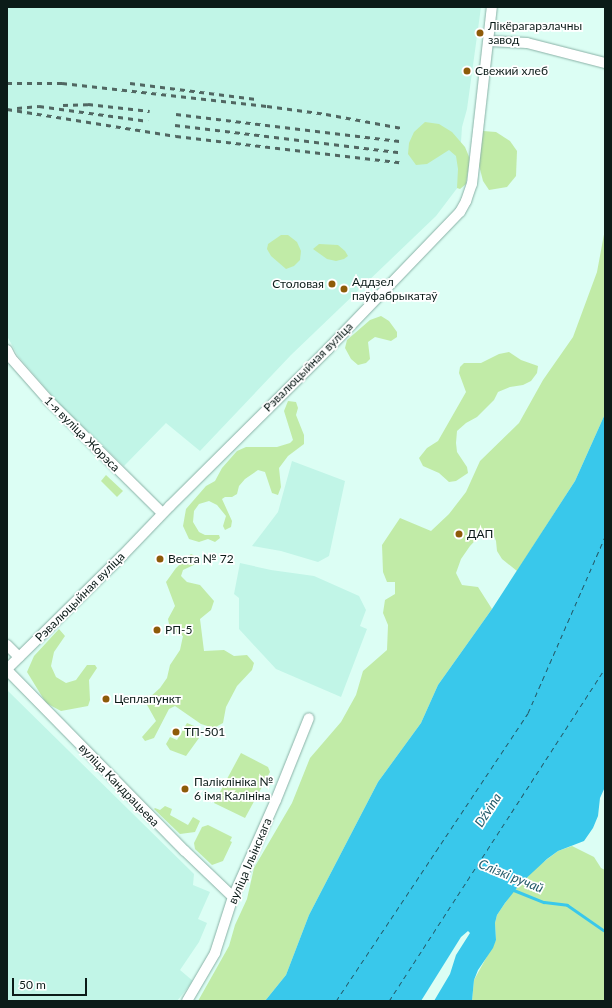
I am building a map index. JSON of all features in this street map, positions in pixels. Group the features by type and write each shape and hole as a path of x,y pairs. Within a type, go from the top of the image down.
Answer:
{"street":[{"name":"Рэвалюцыйная вуліца","path":"7,670 19,656 122,556 162,513 328,349 460,212 472,184 492,7"},
{"path":"489,42 527,42 605,63"},
{"name":"1-я вуліца Жорэса","path":"7,350 11,358 49,401 162,513"},
{"path":"7,645 19,656"},
{"name":"вуліца Кандрацьева","path":"7,670 184,851 233,897"},
{"name":"вуліца Ільінскага","path":"187,1001 215,953 233,897 276,800 309,718"}],"shaded area":[{"path":"7,7 481,7 467,109 462,127 458,187 436,216 291,355 200,451 166,423 124,466 60,405 18,356 7,336"},
{"path":"292,461 345,481 329,556 318,562 281,551 252,546 278,512"},
{"path":"240,563 271,570 314,576 359,596 366,610 360,626 367,629 341,697 276,669 239,629 239,598 234,594"},
{"path":"7,690 194,874 193,885 210,892 198,919 207,923 199,942 180,970 193,981 177,1001 7,1001"}],"green space":[{"path":"425,122 439,124 452,132 465,147 470,159 466,184 460,189 457,188 458,169 456,156 449,150 427,164 416,165 408,154 409,143 414,132"},
{"path":"483,131 496,132 510,141 517,151 516,176 507,187 489,190 483,181 478,161"},
{"path":"605,229 605,414 575,481 517,571 502,559 497,551 496,541 492,531 485,530 470,546 461,559 456,573 462,585 478,587 492,609 438,685 421,723 378,782 309,915 286,975 265,1001 198,1001 229,946 235,925 247,899 254,868 292,803 310,758 341,722 356,695 363,671 387,650 388,625 383,613 385,600 395,594 395,582 387,582 383,572 382,545 400,518 431,531 449,514 466,492 480,461 519,423 543,380 573,337 597,272"},
{"path":"281,235 288,235 297,242 301,251 300,260 294,266 286,269 271,256 267,249 268,244"},
{"path":"319,244 338,245 348,256 344,259 336,261 327,259 313,249"},
{"path":"381,316 389,321 397,332 397,337 391,341 375,337 368,342 370,359 366,363 358,365 351,359 345,348 347,340 370,320"},
{"path":"509,352 521,360 538,366 537,373 531,381 523,385 510,387 498,392 494,400 477,417 466,423 457,431 457,452 467,467 468,473 456,481 449,482 439,473 423,466 419,458 427,448 438,441 466,392 459,373 460,367 464,363 481,363 499,354"},
{"path":"288,401 296,402 298,408 296,415 304,435 304,444 288,456 279,468 281,487 278,495 272,493 265,472 258,470 245,479 239,486 237,494 232,497 225,497 222,499 232,521 231,527 225,530 223,526 226,516 217,505 209,501 199,504 194,511 193,522 199,532 205,535 219,535 220,538 215,542 208,539 199,542 189,539 183,526 186,509 206,486 215,481 222,468 237,451 246,447 277,447 290,443 293,440 284,411"},
{"path":"106,475 123,491 117,497 101,481"},
{"path":"191,554 198,557 200,562 183,570 181,576 187,582 200,585 214,601 211,610 200,619 204,651 224,650 234,656 247,655 254,663 252,670 237,686 226,707 223,723 214,728 201,724 175,706 169,709 154,738 145,741 142,737 156,721 146,703 167,678 170,665 180,650 183,636 170,629 168,619 175,606 166,582 176,568"},
{"path":"59,629 65,636 54,652 51,666 56,677 66,683 76,680 87,665 95,665 97,668 89,680 90,700 88,706 61,711 46,703 27,672 34,656"},
{"path":"187,723 199,728 200,732 199,738 186,756 170,750 166,744 170,737 177,740"},
{"path":"241,753 268,767 270,772 245,818 214,803"},
{"path":"165,806 172,809 170,815 188,825 193,817 200,821 195,832 180,834 154,809 160,810"},
{"path":"208,825 232,837 230,841 232,842 223,861 212,865 195,849 194,843 202,827"},
{"path":"572,846 594,857 601,868 605,870 605,1001 472,1001 474,980 496,940 495,923 497,915 512,893 537,867 558,851"}],"water":[{"name":"Dźvina","path":"605,414 605,787 600,798 598,816 593,828 584,841 558,851 547,859 520,884 505,903 497,915 495,923 496,940 493,948 478,970 474,980 472,1001 434,1001 450,974 456,955 470,933 468,931 461,937 421,1001 265,1001 286,975 309,915 378,782 421,723 438,685 492,609 575,481"}],"waterway":[{"name":"Слізкі ручай","path":"511,889 544,902 567,905 603,930"}],"ferry route":[{"path":"336,1001 528,713 605,537"},
{"path":"389,1001 605,668"}],"railway":[{"path":"7,83 62,83 267,106 326,114 402,128"},
{"path":"130,83 256,99"},
{"path":"63,105 88,104 150,111"},
{"path":"17,108 39,106 148,121"},
{"path":"7,109 176,136 399,162"},
{"path":"176,114 399,141"},
{"path":"175,125 399,152"}],"place":[{"name":"Лікёрагарэлачны завод","path":"480,33"},
{"name":"Свежий хлеб","path":"467,71"},
{"name":"Столовая","path":"332,284"},
{"name":"Аддзел паўфабрыкатаў","path":"344,289"},
{"name":"ДАП","path":"459,534"},
{"name":"Веста № 72","path":"160,559"},
{"name":"РП-5","path":"157,630"},
{"name":"Цеплапункт","path":"106,699"},
{"name":"ТП-501","path":"176,732"},
{"name":"Паліклініка № 6 імя Калініна","path":"185,789"}]}
